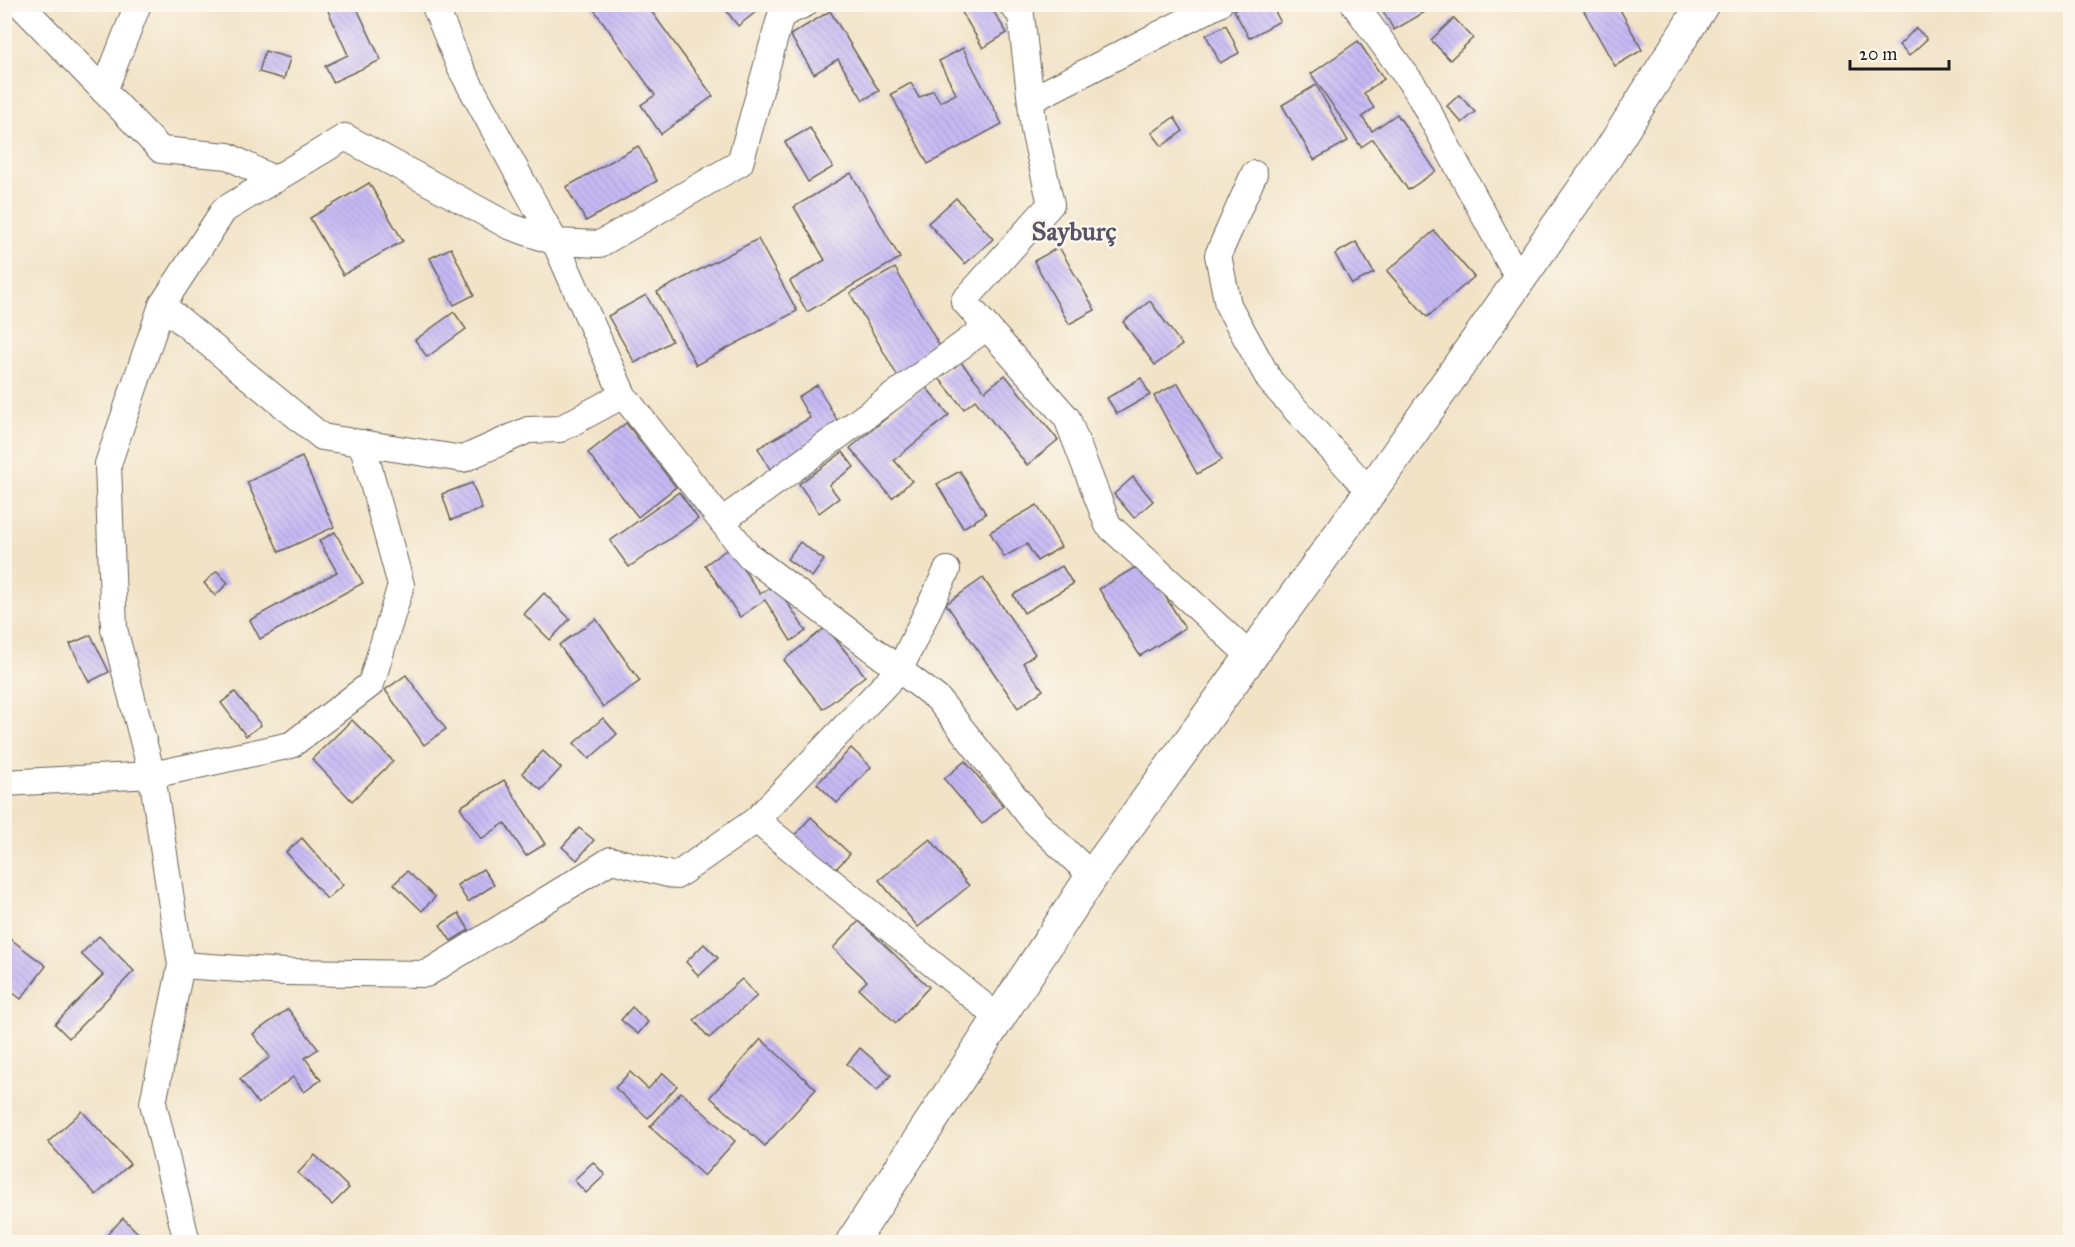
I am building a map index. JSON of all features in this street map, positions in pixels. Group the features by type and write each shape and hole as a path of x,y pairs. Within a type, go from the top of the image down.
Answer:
{"street":[{"path":"20,4 162,150 228,156 275,180"},
{"path":"104,91 138,4"},
{"path":"434,4 460,68 555,242 623,395 748,555 938,699 1033,820 1092,876"},
{"path":"187,1242 153,1103 181,965 152,775 114,629 108,464 162,304 224,210 345,137 509,226 555,242 600,244 740,163 781,15 805,4"},
{"path":"1011,4 1021,15 1034,130 1051,204 964,301 1067,418 1108,525 1250,656"},
{"path":"1031,100 1219,4"},
{"path":"1354,4 1416,89 1519,280"},
{"path":"852,1242 1092,876 1370,492 1608,154 1703,4"},
{"path":"1254,174 1218,255 1228,305 1270,381 1370,492"},
{"path":"162,304 322,437 463,459 528,430 560,429 623,395"},
{"path":"722,521 987,327"},
{"path":"4,783 152,775 291,745 371,684 401,585 362,443"},
{"path":"181,965 285,972 426,974 610,860 676,876 756,820 900,669 947,570"},
{"path":"756,820 999,1018"}],"building":[{"path":"325,4 355,4 381,60 333,82 325,66 348,55"},
{"path":"590,4 646,4 713,96 661,134 641,105 655,95"},
{"path":"721,4 766,4 738,26"},
{"path":"957,4 989,4 1007,33 983,48"},
{"path":"1244,4 1271,4 1280,21 1249,38 1234,10"},
{"path":"1379,4 1430,4 1432,8 1394,30"},
{"path":"1580,4 1617,4 1642,50 1615,66"},
{"path":"830,11 879,91 863,100 838,59 814,74 790,35"},
{"path":"1454,18 1473,38 1450,60 1431,40"},
{"path":"1226,25 1239,53 1220,63 1206,35"},
{"path":"1916,28 1927,39 1909,56 1899,45"},
{"path":"1358,41 1384,79 1364,93 1374,108 1362,117 1372,131 1397,114 1436,171 1408,190 1373,139 1361,147 1311,74"},
{"path":"963,48 1002,124 928,164 891,94 911,83 919,98 933,90 940,102 956,94 939,61"},
{"path":"265,51 290,58 284,79 259,72"},
{"path":"1316,85 1348,141 1314,160 1282,105"},
{"path":"1459,95 1475,112 1462,123 1447,106"},
{"path":"1174,117 1183,131 1162,146 1152,133"},
{"path":"810,128 833,167 808,182 785,142"},
{"path":"638,146 657,181 586,221 566,187"},
{"path":"851,173 900,258 807,312 790,281 825,260 794,207"},
{"path":"369,183 403,241 343,275 310,218"},
{"path":"956,198 993,239 965,264 928,223"},
{"path":"1434,231 1474,277 1427,317 1387,271"},
{"path":"758,239 797,311 696,365 657,292"},
{"path":"1356,242 1374,273 1352,284 1335,254"},
{"path":"1059,247 1095,310 1069,324 1034,261"},
{"path":"451,248 474,295 454,305 430,258"},
{"path":"895,268 943,352 898,377 850,293"},
{"path":"646,295 672,341 635,363 608,316"},
{"path":"1150,301 1182,345 1155,365 1123,322"},
{"path":"454,312 466,329 427,357 415,340"},
{"path":"959,360 985,391 1005,375 1058,440 1027,465 975,400 964,409 938,377"},
{"path":"1141,378 1150,395 1117,414 1107,398"},
{"path":"1178,383 1222,460 1197,474 1154,396"},
{"path":"817,385 842,429 770,469 758,448 810,418 798,397"},
{"path":"925,386 949,415 894,460 912,481 892,498 850,448"},
{"path":"626,423 676,487 638,517 588,453"},
{"path":"843,452 854,467 829,485 839,498 819,513 799,484"},
{"path":"302,457 334,527 279,552 247,482"},
{"path":"960,471 986,514 963,528 937,484"},
{"path":"1133,477 1153,501 1134,518 1114,494"},
{"path":"472,483 482,509 451,520 442,494"},
{"path":"679,492 698,519 629,567 610,541"},
{"path":"1037,505 1061,547 1037,561 1027,544 1004,557 990,532"},
{"path":"335,532 363,583 260,639 250,620 337,572 319,541"},
{"path":"800,542 824,560 812,577 787,559"},
{"path":"729,548 760,594 775,584 806,631 791,641 765,600 740,617 705,565"},
{"path":"1144,562 1185,628 1140,656 1099,589"},
{"path":"1062,566 1073,584 1024,613 1013,595"},
{"path":"217,571 228,583 215,596 204,583"},
{"path":"983,578 1035,654 1023,663 1043,690 1018,708 946,604"},
{"path":"544,593 570,619 550,640 524,614"},
{"path":"596,619 640,681 603,707 559,645"},
{"path":"826,627 865,676 823,709 784,660"},
{"path":"91,635 109,672 89,682 70,644"},
{"path":"406,675 446,729 424,745 385,690"},
{"path":"235,692 261,725 246,736 221,703"},
{"path":"603,718 617,734 589,759 574,743"},
{"path":"352,720 393,761 352,801 312,759"},
{"path":"851,748 871,767 837,803 817,784"},
{"path":"543,751 561,768 541,790 522,773"},
{"path":"965,761 1003,806 982,824 944,779"},
{"path":"504,780 545,844 526,856 505,823 481,839 460,807"},
{"path":"811,817 850,854 834,871 795,835"},
{"path":"579,828 594,840 577,860 562,847"},
{"path":"302,838 343,885 327,899 286,852"},
{"path":"930,839 969,886 918,927 879,880"},
{"path":"483,869 494,885 468,902 457,885"},
{"path":"407,871 435,897 422,911 394,884"},
{"path":"459,913 469,930 451,941 440,925"},
{"path":"859,921 929,987 896,1023 859,989 867,981 833,948"},
{"path":"4,934 46,966 21,999 4,986"},
{"path":"99,936 134,971 69,1038 55,1024 103,975 81,954"},
{"path":"704,944 718,958 699,976 686,962"},
{"path":"742,979 757,996 709,1038 694,1020"},
{"path":"632,1007 648,1022 638,1034 621,1020"},
{"path":"288,1009 318,1049 305,1058 321,1080 304,1092 293,1077 258,1104 240,1079 270,1057 253,1034"},
{"path":"761,1039 816,1089 765,1146 710,1097"},
{"path":"860,1048 891,1075 877,1091 847,1064"},
{"path":"630,1072 648,1089 663,1073 677,1086 648,1118 615,1088"},
{"path":"681,1092 735,1141 704,1176 650,1127"},
{"path":"82,1111 130,1164 96,1195 48,1142"},
{"path":"315,1155 349,1188 332,1205 298,1173"},
{"path":"593,1162 605,1175 586,1193 574,1180"},
{"path":"123,1218 147,1242 110,1242 105,1237"}],"district":[{"name":"Sayburç","path":"1074,231"}]}
